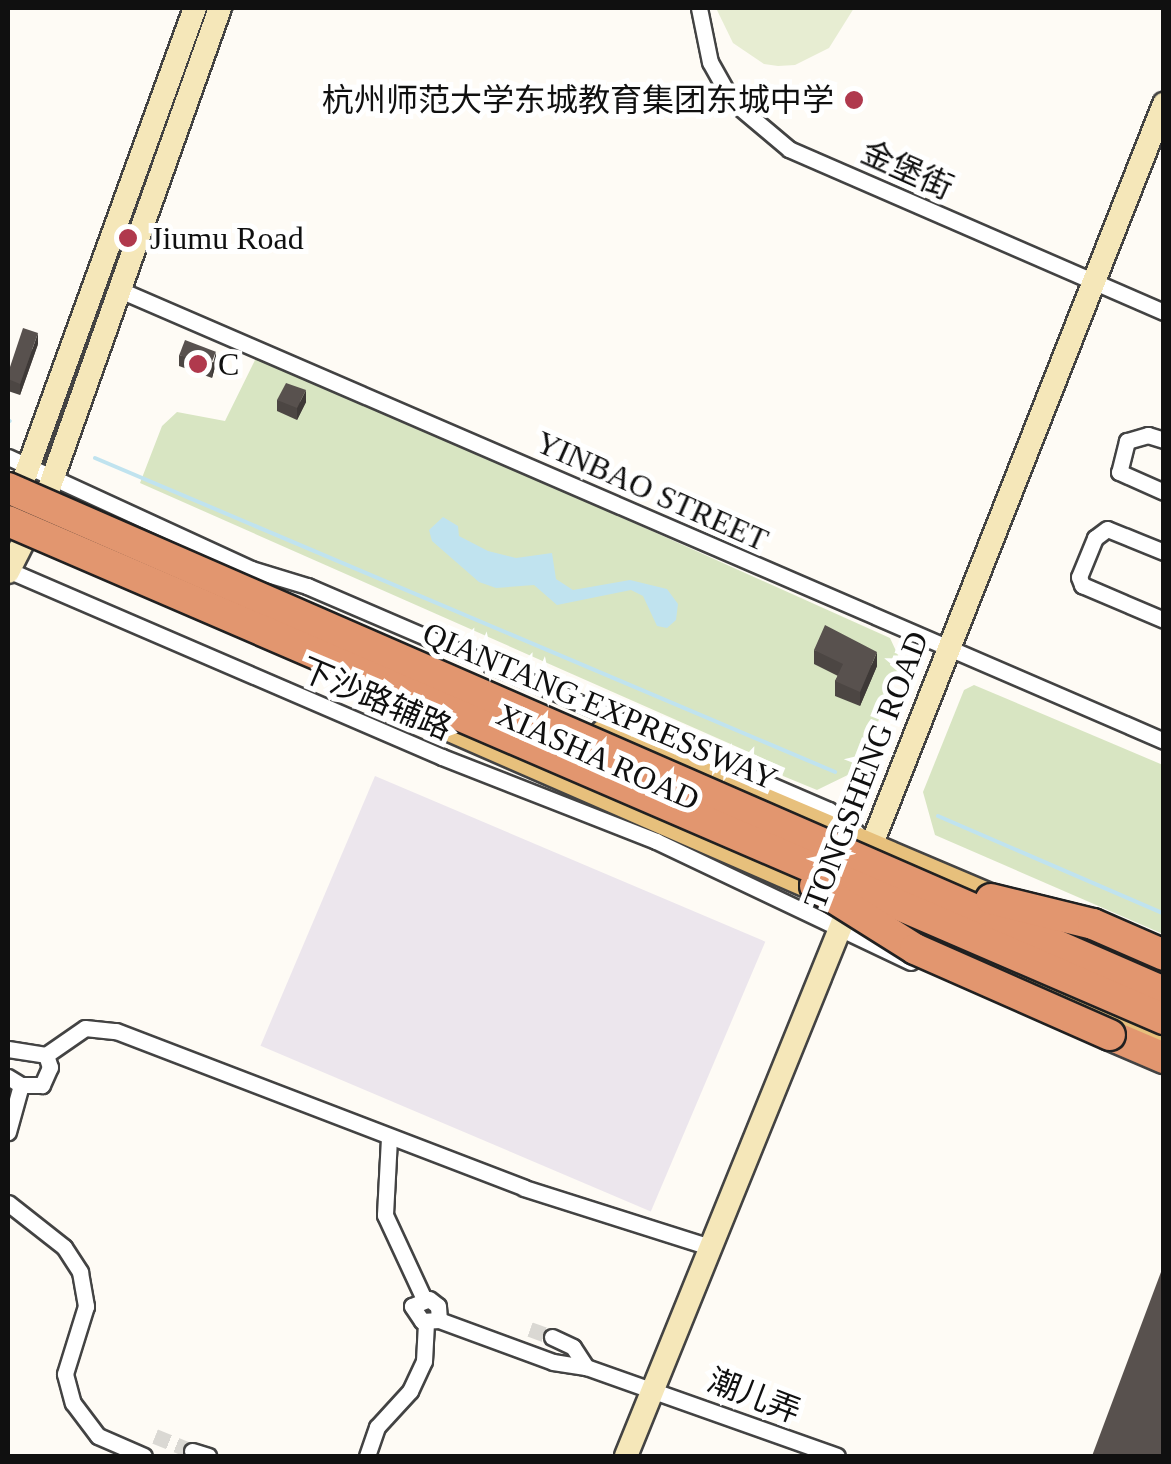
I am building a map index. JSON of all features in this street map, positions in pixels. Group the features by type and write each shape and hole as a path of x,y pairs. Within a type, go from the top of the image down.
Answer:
{"highway":[{"name":"QIANTANG EXPRESSWAY","path":"14,476 1164,992"},
{"name":"QIANTANG EXPRESSWAY","path":"11,531 83,553 1164,1019"},
{"path":"727,832 915,948 1164,1058"},
{"path":"914,880 1092,924 1164,955"}],"main road":[{"name":"XIASHA ROAD","path":"14,476 50,487 1164,972"},
{"name":"XIASHA ROAD","path":"11,531 1164,1040"}],"street":[{"path":"8,571 14,476 195,8"},
{"path":"11,531 50,487 220,8"},
{"name":"金堡街","path":"698,8 710,62 732,101 778,141 1164,312"},
{"name":"TONGSHENG ROAD","path":"626,1456 840,929 947,648 1164,104"},
{"name":"YINBAO STREET","path":"120,290 1164,741"},
{"path":"1164,440 1148,435 1127,441 1119,472 1164,492"},
{"path":"1164,552 1107,529 1095,538 1079,576 1082,585 1164,620"},
{"name":"下沙路辅路","path":"8,571 442,757 656,841 840,929 1164,1069"},
{"path":"986,895 1103,920 1164,945"},
{"path":"8,1050 46,1056 85,1028 116,1031 389,1138 638,1228 710,1247"},
{"path":"8,1132 14,1081 42,1084 50,1067 46,1056"},
{"path":"367,1456 377,1426 410,1391 424,1361 438,1306 424,1299 386,1215 389,1138"},
{"path":"8,1202 64,1247 80,1272 86,1306 64,1374 73,1403 98,1436 144,1456"},
{"name":"潮儿弄","path":"432,1321 553,1362 586,1367 652,1387 836,1456"},
{"path":"552,1338 573,1347 586,1367"}],"shaded area":[{"path":"375,776 765,942 651,1211 261,1046"}],"green space":[{"path":"716,8 854,8 829,48 795,65 778,66 764,64 733,43"},
{"path":"258,354 890,638 902,664 858,770 817,790 783,776 778,765 140,483 162,426 177,412 225,421"},
{"path":"974,685 1163,765 1163,934 935,835 923,792 964,690"}],"water":[{"path":"443,517 458,526 459,536 488,551 516,558 552,553 556,579 573,590 630,580 667,589 678,604 676,620 667,628 657,626 643,596 631,590 557,605 534,585 496,588 479,582 432,541 429,530"}],"building":[{"path":"23,328 38,333 20,384 8,379 8,373"},
{"path":"185,340 216,352 210,367 179,355"},
{"path":"286,383 306,390 297,408 277,400"},
{"path":"825,625 877,652 860,692 835,681 843,664 814,650"},
{"path":"1164,1264 1164,1456 1092,1456"}],"waterway":[{"path":"95,458 835,772"},
{"path":"938,816 1164,914"}],"tunnel":[{"path":"530,1329 552,1337"},
{"path":"155,1436 192,1451"}],"place":[{"name":"杭州师范大学东城教育集团东城中学","path":"854,100"},
{"name":"Jiumu Road","path":"128,238"},
{"name":"C","path":"198,364"}]}
